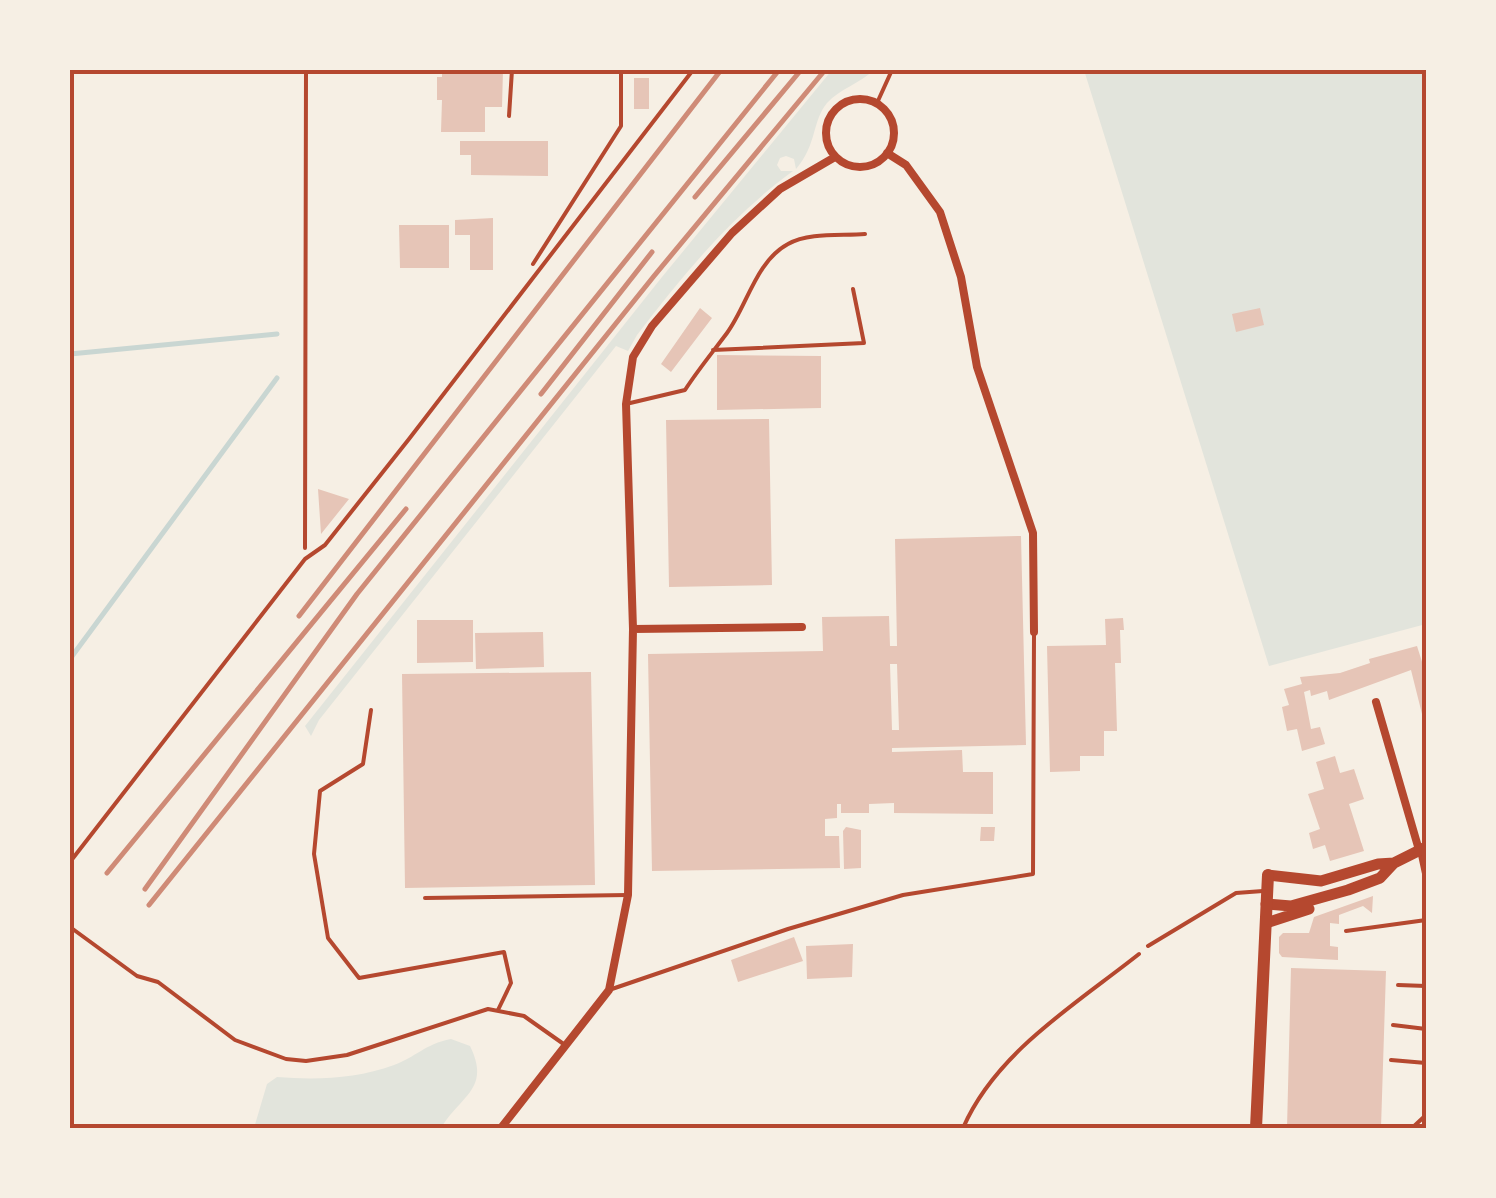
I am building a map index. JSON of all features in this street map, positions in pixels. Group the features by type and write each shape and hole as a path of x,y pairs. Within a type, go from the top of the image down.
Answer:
{"main road":[{"path":"1267,898 1291,906 1348,890 1380,878 1394,863 1423,849"},
{"path":"1256,1128 1268,875 1321,882 1378,864 1394,863"},
{"path":"1266,923 1341,898 1348,890"}],"street":[{"path":"856,99 876,103 892,120 894,132 887,153 868,166 845,164 826,138 830,116 836,108 856,99"},
{"path":"887,153 906,165 940,212 961,276 977,366 1034,532 1034,632"},
{"path":"501,1128 609,990 628,895 633,629 626,404 633,357 652,326 732,232 780,189 836,156"},
{"path":"633,629 802,628"},
{"path":"1376,702 1423,849"}],"lane":[{"path":"509,116 512,70"},
{"path":"532,264 621,126 622,70"},
{"path":"70,862 309,555 325,545 409,439 694,70"},
{"path":"876,103 892,70"},
{"path":"626,404 685,390 744,305 761,271 788,243 808,237 865,234"},
{"path":"712,350 864,342 853,289"},
{"path":"609,990 788,929 917,892 1032,874 1034,632"},
{"path":"371,710 364,764 320,791 314,854 328,938 359,978 504,952 511,983 498,1010"},
{"path":"1423,849 1426,883"},
{"path":"1148,946 1236,892 1267,898"},
{"path":"425,898 628,895"},
{"path":"1346,931 1426,920"},
{"path":"70,926 137,976 160,984 235,1040 286,1059 306,1061 347,1055 464,1015 498,1010 524,1016 564,1045"},
{"path":"1398,986 1426,986"},
{"path":"1393,1025 1426,1028"},
{"path":"1392,1060 1426,1063"},
{"path":"1412,1128 1426,1114"}],"path":[{"path":"305,552 306,70"},
{"path":"963,1128 976,1101 1004,1066 1148,946"}],"shaded area":[{"path":"832,70 874,70 827,103 808,151 796,169 794,159 780,158 777,165 781,171 793,171 709,247 628,351 616,346 319,720 311,736 305,726"},
{"path":"1084,70 1426,70 1426,624 1269,666"},
{"path":"451,1039 470,1046 477,1072 471,1091 441,1128 254,1128 267,1084 277,1077 365,1073 394,1065"}],"building":[{"path":"442,70 503,70 502,107 485,107 485,132 441,132 442,100 437,100 437,77 442,77"},
{"path":"634,78 649,78 649,109 634,109"},
{"path":"460,141 548,141 548,176 471,175 471,155 460,155"},
{"path":"493,218 493,270 470,270 470,235 455,235 455,220"},
{"path":"399,225 449,225 449,268 400,268"},
{"path":"700,308 712,318 671,372 661,364"},
{"path":"1260,308 1264,325 1236,332 1232,314"},
{"path":"717,355 821,356 821,408 717,410"},
{"path":"769,419 772,585 669,587 666,420"},
{"path":"318,489 349,499 321,534"},
{"path":"1021,536 1026,745 892,748 892,752 962,750 963,772 993,772 993,814 894,813 894,803 869,804 869,813 841,813 841,804 837,804 837,818 825,819 825,836 839,836 840,868 652,871 648,654 823,651 822,617 889,616 890,646 897,646 895,539","holes":["890,664 897,664 899,730 892,730"]},
{"path":"1123,618 1121,663 1115,663 1117,731 1104,731 1104,756 1080,756 1080,771 1050,772 1047,646 1106,645 1105,619"},
{"path":"417,620 473,620 473,662 417,663"},
{"path":"543,632 544,667 476,669 475,633"},
{"path":"1417,646 1423,665 1426,664 1426,730 1411,670 1329,700 1327,691 1311,696 1310,690 1304,692 1311,729 1320,727 1325,744 1302,751 1297,729 1287,731 1282,707 1289,705 1284,689 1302,684 1300,677 1340,673 1370,663 1369,659"},
{"path":"591,672 595,885 405,888 402,674"},
{"path":"1335,756 1340,773 1354,769 1364,799 1349,804 1364,851 1330,861 1325,845 1313,849 1309,833 1320,829 1308,794 1324,789 1316,762"},
{"path":"846,827 861,830 861,868 844,869"},
{"path":"981,827 995,827 994,841 980,841"},
{"path":"1373,896 1372,913 1363,906 1339,915 1339,924 1330,923 1330,946 1338,947 1338,960 1282,957 1279,953 1279,937 1283,933 1309,933 1314,917"},
{"path":"794,937 803,961 738,982 731,960"},
{"path":"853,944 852,977 807,979 806,946"},
{"path":"1291,968 1386,971 1381,1128 1287,1128"}],"waterway":[{"path":"70,354 277,334"},
{"path":"70,659 277,378"}],"railway":[{"path":"299,616 721,70"},
{"path":"145,889 357,594 779,70"},
{"path":"695,197 801,70"},
{"path":"149,905 654,276 825,70"},
{"path":"541,394 652,252"},
{"path":"107,873 406,509"}]}
